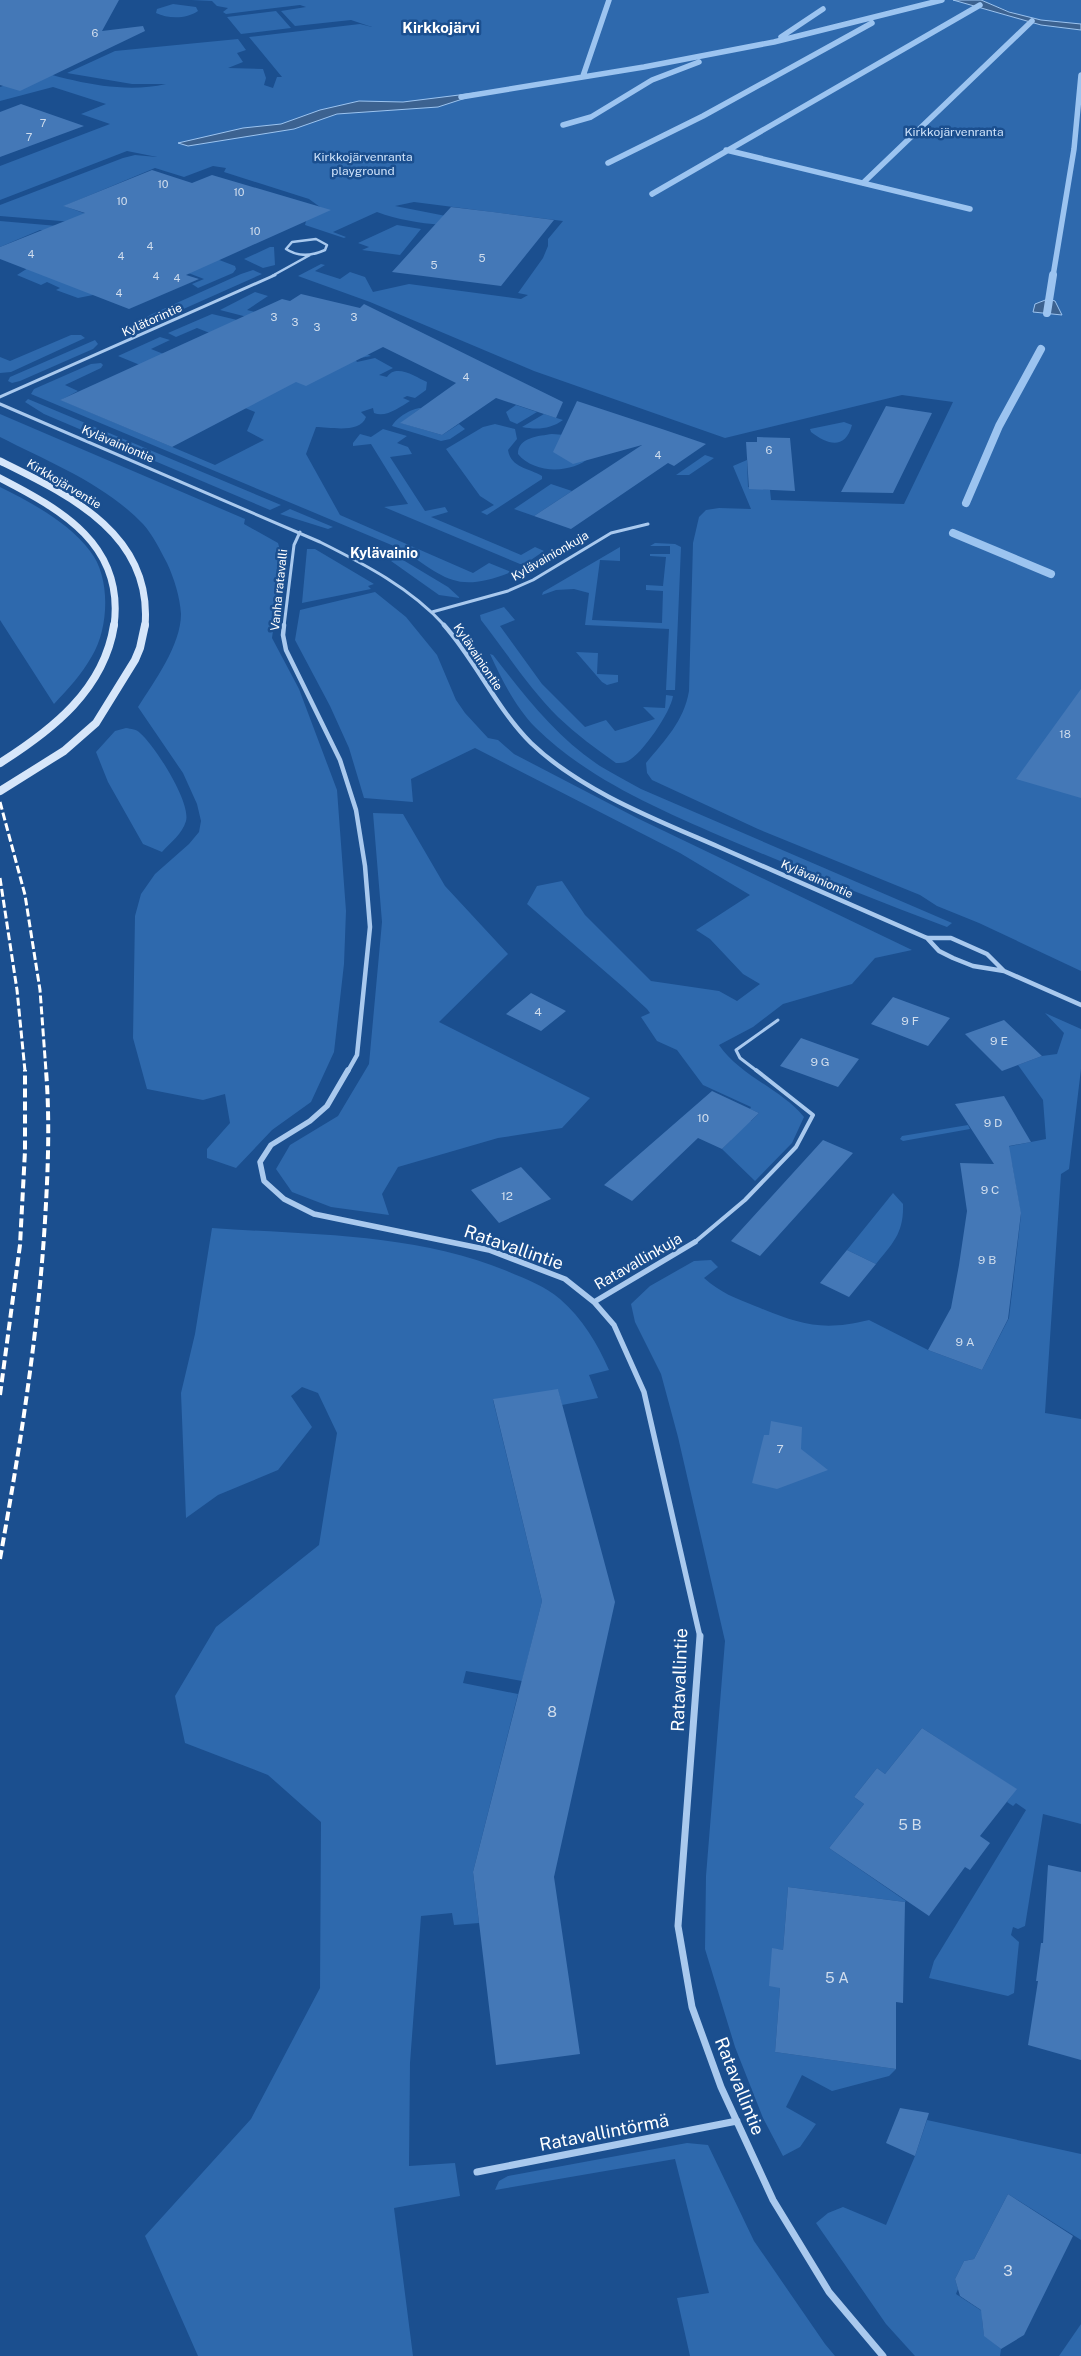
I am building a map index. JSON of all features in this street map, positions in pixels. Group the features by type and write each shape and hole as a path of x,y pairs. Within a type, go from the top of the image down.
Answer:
{"main road":[{"name":"Kirkkojärventie","path":"0,461 74,501 106,525 131,556 143,587 145,618 140,647 127,674 96,723 60,754 0,791"},
{"name":"Kirkkojärventie","path":"0,478 57,510 82,531 107,563 116,589 117,615 109,643 95,675 69,711 36,740 0,763"}],"street":[{"name":"Kylätorintie","path":"0,397 274,275 310,255 325,250 327,245 321,241 304,239 292,242 286,246 286,249 292,253 310,255"},
{"name":"Kylävainiontie","path":"0,404 300,532 338,551 376,574 432,612 452,633 506,716 546,756 579,779 642,813 927,938 939,951 953,958 973,966 1004,971 1081,1005"},
{"name":"Kylävainionkuja","path":"432,612 508,591 533,580 611,533 648,524"},
{"name":"Vanha ratavalli","path":"284,1199 264,1181 260,1162 272,1145 310,1121 327,1106 357,1055 370,926 365,866 356,810 340,760 286,650 283,635 294,545 300,532"},
{"name":"Kylävainiontie","path":"927,938 951,938 987,954 1004,971"},
{"name":"Ratavallintie","path":"284,1199 314,1214 490,1250 565,1279 594,1302 614,1325 644,1392 700,1633 678,1926 692,2007 721,2087 773,2200 824,2284 883,2356"},
{"name":"Ratavallinkuja","path":"594,1302 695,1242"},
{"name":"Ratavallintörmä","path":"477,2172 737,2122"}],"lane":[{"path":"695,1242 745,1200 796,1147 813,1115 794,1098 740,1058 736,1050 778,1020"}],"green space":[{"path":"191,0 953,0 1041,25 1081,30 1081,971 979,923 937,906 920,895 758,829 652,780 647,773 646,763 667,738 678,721 683,712 689,691 693,543 699,517 706,510 719,508 751,509 733,466 747,460 748,487 770,490 771,500 904,504 953,402 902,395 725,438 534,371 370,302 298,276 321,264 325,265 315,271 340,279 350,272 365,277 373,292 409,284 521,299 528,295 518,293 543,258 548,246 548,239 563,221 414,202 395,206 507,228 457,226 408,221 377,212 333,232 346,237 344,238 305,225 309,210 320,207 309,199 224,172 226,168 213,166 184,177 155,168 64,206 89,215 73,222 0,216 0,205 123,158 135,155 157,157 127,151 0,200 0,166 110,124 81,114 106,104 53,87 0,101 0,87 23,79 18,65 91,84 129,88 148,87 166,84 132,84 67,73 115,51 238,39 246,50 237,53 243,62 228,68 263,69 266,78 264,85 273,88 277,77 282,77 249,37 360,24 372,27 351,20 295,26 281,11 306,7 300,5 226,14 223,12 228,8 217,6 212,1"},
{"path":"981,0 1081,0 1081,24 1042,21 1005,10"},
{"path":"173,4 196,7 198,11 188,16 177,17 156,13 157,9"},
{"path":"276,11 291,28 241,34 227,17"},
{"path":"0,221 92,229 86,234 40,230 0,247"},
{"path":"397,225 421,229 400,255 362,250 369,247 358,243"},
{"path":"274,247 275,265 263,268 244,259"},
{"path":"201,253 235,266 236,269 233,273 198,288 192,284 204,279 170,266"},
{"path":"28,268 98,294 78,298 56,290 60,288 47,282 41,285 17,275"},
{"path":"253,270 262,274 152,323 141,321 150,315"},
{"path":"255,292 268,296 247,310 270,316 263,321 220,310"},
{"path":"212,314 350,347 371,356 355,359 357,362 375,358 393,368 379,375 387,377 391,373 401,371 427,382 426,390 415,398 407,396 403,398 410,401 393,411 379,414 374,413 373,408 361,412 366,417 358,426 351,428 316,427 306,454 340,515 473,573 489,563 511,572 477,582 452,580 429,568 401,549 31,394 34,389 91,364 101,363 103,365 101,368 65,385 78,391 61,400 215,465 264,440 247,431 255,412 118,356 160,337 170,340 151,349 234,382 261,353 197,328 176,337 168,333"},
{"path":"71,335 81,335 85,338 11,372 0,373 0,357 10,361"},
{"path":"95,340 98,344 93,349 20,381 12,383 8,381 10,377"},
{"path":"28,399 281,505 270,510 44,414 25,402"},
{"path":"516,405 537,412 517,424 510,421 506,412"},
{"path":"421,408 401,423 442,435 459,424 465,429 450,439 441,441 392,426 405,414"},
{"path":"0,414 245,519 244,524 278,543 283,560 272,638 299,689 337,790 346,911 344,964 334,1052 311,1102 272,1130 236,1168 207,1158 207,1149 230,1123 225,1094 203,1100 147,1089 133,1038 135,916 141,894 155,874 189,844 199,832 201,821 197,804 183,773 138,707 166,663 177,638 181,614 174,581 159,548 143,524 112,497 94,485 0,437"},
{"path":"544,414 563,420 544,428 522,427"},
{"path":"844,422 852,425 849,433 840,442 835,443 824,440 811,432 810,429"},
{"path":"495,424 515,429 517,439 508,450 510,456 521,467 537,473 542,476 542,479 487,515 481,512 494,505 480,496 446,449 483,427"},
{"path":"383,429 407,436 397,443 408,447 412,454 390,457 425,511 445,507 448,512 431,517 521,555 535,547 544,551 525,564 520,564 384,507 408,504 371,444 353,446 353,443 360,434 371,437"},
{"path":"552,434 565,435 590,457 573,467 553,469 533,465 525,461 518,454 521,444 530,438"},
{"path":"705,455 714,458 689,475 676,475"},
{"path":"551,484 572,491 534,516 514,509"},
{"path":"0,487 49,514 71,531 90,551 102,574 105,603 102,631 98,645 84,669 54,704 0,620"},
{"path":"290,509 333,527 328,529 280,514"},
{"path":"655,543 675,544 681,547 675,690 666,690 669,629 585,625 589,593 574,589 556,590 542,595 543,592 620,547 620,561 600,560 592,620 662,623 663,591 646,590 646,585 663,586 666,557 650,556 650,554 670,554 670,546 650,546"},
{"path":"307,549 315,549 374,584 368,586 371,589 302,603"},
{"path":"398,557 448,587 460,598 439,595 391,561"},
{"path":"375,592 406,617 437,655 456,700 488,738 498,740 514,754 637,818 912,950 875,958 852,984 783,1004 753,1027 719,1045 738,1065 784,1098 804,1117 792,1143 755,1181 722,1149 731,1140 722,1135 742,1117 751,1121 759,1113 750,1109 751,1107 703,1085 677,1050 657,1041 641,1017 650,1013 647,1009 527,904 537,886 562,881 585,915 651,981 719,991 737,1001 760,984 743,974 710,939 696,930 750,895 680,853 475,748 411,779 413,802 364,798 349,748 330,706 295,640 300,610"},
{"path":"504,607 515,620 500,626 542,684 585,727 606,720 615,731 655,719 643,707 665,708 666,695 673,696 662,722 648,742 634,757 626,762 616,763 572,729 547,706 481,620 480,615"},
{"path":"576,652 598,653 597,674 618,675 618,682 607,685 602,682"},
{"path":"490,654 493,655 555,729 584,755 605,769 641,789 952,923 947,927 866,896 732,841 628,793 580,764 557,747 528,720 499,674"},
{"path":"126,728 139,732 154,750 178,788 183,801 186,812 184,826 176,838 162,852 143,844 108,782 96,752 115,731"},
{"path":"373,813 403,814 445,886 508,954 439,1022 590,1098 562,1128 498,1138 398,1167 382,1194 389,1215 331,1207 292,1192 276,1169 290,1145 338,1116 369,1064 382,922"},
{"path":"1045,1013 1081,1029 1081,1069 1069,1169 1061,1174 1045,1413 1081,1419 1081,1824 1043,1814 1025,1926 1018,1929 1013,1927 1011,1935 1019,1942 1014,1993 1008,1996 929,1978 934,1961 1026,1810 1016,1803 1013,1806 1007,1802 1016,1789 922,1728 885,1774 877,1768 854,1797 864,1804 829,1848 906,1901 788,1887 783,1950 773,1949 780,1988 775,2052 896,2069 889,2076 832,2091 802,2075 786,2107 816,2124 800,2147 783,2156 763,2118 735,2047 705,1949 706,1876 725,1641 678,1437 661,1374 635,1322 631,1304 650,1286 694,1261 711,1260 718,1267 704,1278 735,1298 798,1322 810,1324 823,1326 852,1324 869,1320 928,1350 982,1370 1009,1318 1021,1215 1012,1164 1006,1147 1046,1139 1043,1100 1018,1065 1042,1056 1057,1054 1064,1033"},
{"path":"968,1125 970,1129 903,1141 900,1139 902,1136"},
{"path":"893,1193 903,1204 903,1214 902,1223 888,1250 876,1264 847,1250"},
{"path":"212,1228 362,1238 399,1243 436,1249 507,1271 535,1283 560,1299 589,1332 609,1370 589,1375 598,1398 562,1405 558,1390 493,1400 542,1601 522,1681 466,1671 463,1683 518,1694 473,1872 479,1923 454,1925 452,1913 421,1916 410,2063 409,2166 455,2163 460,2196 394,2208 413,2356 198,2356 145,2236 251,2119 320,1988 321,1822 268,1775 185,1743 175,1696 216,1627 319,1545 337,1433 318,1393 302,1387 291,1396 312,1427 278,1470 218,1495 186,1518 181,1393 195,1334"},
{"path":"927,2120 1081,2154 1081,2240 1008,2194 974,2259 964,2261 955,2279 958,2289 956,2294 985,2313 982,2319 984,2335 1001,2349 1000,2356 915,2356 886,2324 816,2223 828,2213 843,2207 886,2225 915,2156"},
{"path":"687,2143 708,2145 754,2241 835,2356 690,2356 677,2298 709,2293 675,2159 495,2190 499,2181 508,2176"},
{"path":"1081,2324 1081,2356 1059,2356"}],"shaded area":[{"path":"953,0 981,0 1009,12 1041,20 1081,24 1081,30 1041,25"},
{"path":"475,93 475,95 438,107 337,114 294,129 188,146 178,143 243,128 281,124 320,110 359,101 403,102"},
{"path":"1048,299 1055,301 1062,315 1033,312 1035,304"}],"building":[{"path":"0,0 119,0 102,31 143,26 145,31 20,91 0,85"},
{"path":"21,104 84,126 0,157 0,112"},
{"path":"152,170 192,183 212,175 331,210 186,275 199,279 129,309 0,259 0,247 85,213 63,206"},
{"path":"451,207 554,220 501,286 392,272"},
{"path":"301,294 360,308 364,304 563,402 556,418 496,398 442,435 400,423 456,383 383,347 306,386 296,382 172,447 60,400 282,299 290,301"},
{"path":"577,401 706,444 674,466 668,463 571,529 534,516 642,445 573,464 553,452"},
{"path":"886,406 932,413 893,493 841,492"},
{"path":"757,437 790,438 795,491 749,489 746,442 757,442"},
{"path":"1081,689 1081,798 1016,779"},
{"path":"531,993 566,1011 541,1031 506,1014"},
{"path":"893,997 950,1018 928,1046 871,1024"},
{"path":"1004,1020 1042,1056 1002,1071 965,1034"},
{"path":"801,1038 859,1059 838,1087 780,1066"},
{"path":"712,1091 759,1113 722,1149 698,1138 632,1201 604,1185"},
{"path":"1004,1096 1031,1142 1009,1146 1021,1213 1008,1319 982,1370 928,1350 951,1308 959,1265 967,1211 960,1163 994,1164 955,1104"},
{"path":"823,1140 853,1153 760,1256 731,1241"},
{"path":"521,1167 551,1199 499,1223 471,1190"},
{"path":"847,1250 876,1264 849,1297 820,1283"},
{"path":"558,1389 615,1602 554,1877 580,2054 496,2065 473,1872 542,1601 493,1399"},
{"path":"771,1421 802,1427 801,1449 828,1470 777,1489 752,1483 764,1435 769,1435"},
{"path":"922,1728 1017,1789 980,1836 990,1843 970,1870 965,1867 929,1916 829,1848 864,1804 854,1797 877,1768 885,1774"},
{"path":"1048,1865 1081,1872 1081,2060 1028,2045 1038,1981 1036,1981 1041,1943 1043,1943"},
{"path":"788,1887 905,1902 903,2003 896,2002 896,2069 775,2052 780,1988 769,1986 772,1948 783,1950"},
{"path":"900,2108 929,2113 915,2156 886,2143"},
{"path":"1008,2194 1073,2236 1024,2335 1001,2349 984,2336 981,2310 960,2296 955,2279 964,2261 974,2259"}],"waterway":[{"path":"583,76 609,0"},
{"path":"461,97 644,67 774,42 942,0"},
{"path":"728,150 980,5"},
{"path":"781,37 823,9"},
{"path":"863,183 1032,21"},
{"path":"608,163 703,116 872,23"},
{"path":"563,125 591,117 652,80 699,62"},
{"path":"1053,276 1074,149 1081,75"},
{"path":"652,194 728,150"},
{"path":"728,150 970,209"},
{"path":"1047,313 1053,275"},
{"path":"966,503 999,426 1041,349"},
{"path":"953,533 1051,574"}],"railway":[{"path":"0,802 25,895 40,990 46,1071"},
{"path":"0,878 17,990 25,1071"},
{"path":"0,1559 27,1391 42,1264 48,1146 46,1070"},
{"path":"0,1395 20,1245 25,1151 25,1071"}],"district":[{"name":"Kirkkojärvi","path":"441,27"},
{"name":"Kylävainio","path":"384,553"}],"park label":[{"name":"Kirkkojärvenranta","path":"954,132"},
{"name":"Kirkkojärvenranta playground","path":"363,164"}]}
